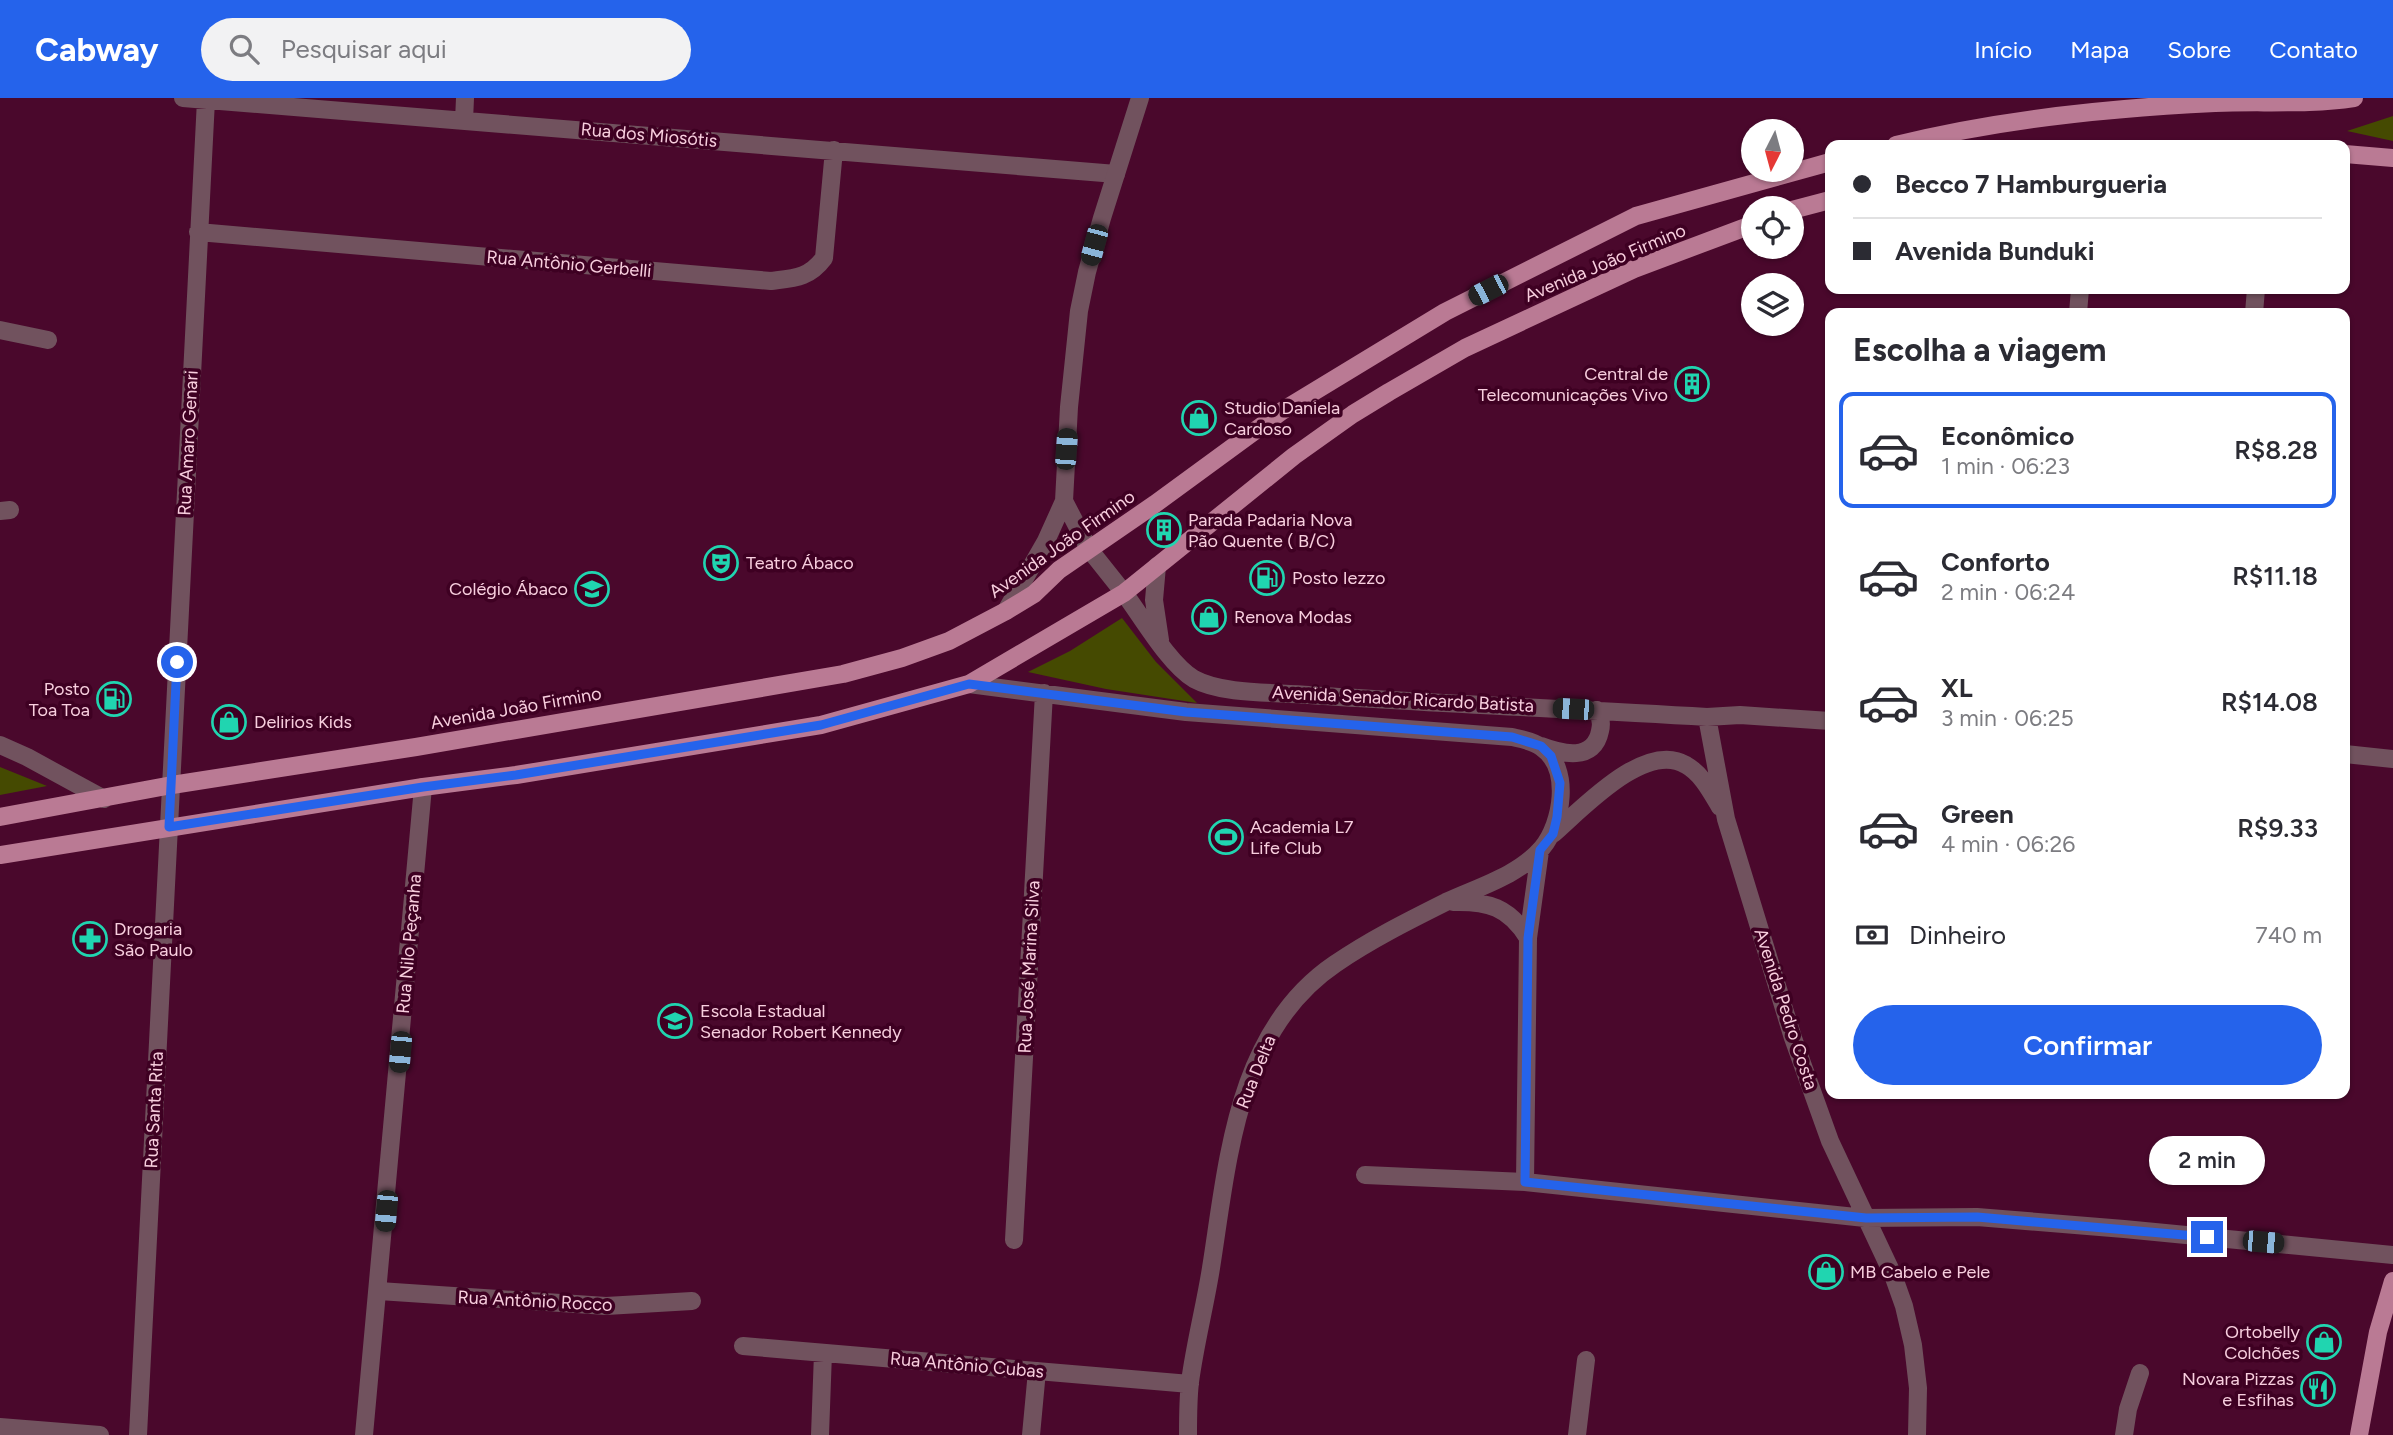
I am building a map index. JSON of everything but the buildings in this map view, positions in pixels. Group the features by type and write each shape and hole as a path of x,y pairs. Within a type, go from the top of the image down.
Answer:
{"main road":[{"path":"1917,140 2038,119 2119,110 2213,103 2330,102 2354,98"},
{"path":"2350,154 2393,158"},
{"name":"Avenida João Firmino","path":"0,817 172,785 416,747 843,674 902,658 949,641 1034,594 1059,570 1282,411 1445,312 1636,216 1825,163"},
{"path":"1804,207 1825,201"},
{"name":"Avenida João Firmino","path":"0,855 821,725 969,684 1124,593 1294,456 1353,414 1465,348 1634,269 1741,229"},
{"path":"2359,1435 2378,1332 2393,1281"}],"street":[{"name":"Rua dos Miosótis","path":"183,98 1116,174"},
{"path":"464,121 466,98"},
{"path":"1006,611 1046,541 1064,501 1067,432 1079,311 1087,272 1140,98"},
{"name":"Rua Amaro Genari","path":"172,785 206,100"},
{"name":"Rua Antônio Gerbelli","path":"198,232 771,281 796,278 814,270 824,258 834,150"},
{"path":"0,330 48,340"},
{"name":"Avenida Senador Ricardo Batista","path":"1064,501 1089,549 1171,658 1193,678 1220,687 1344,697 1707,717 1740,715 1825,720"},
{"path":"1157,566 1154,600 1161,643"},
{"name":"Avenida Senador Ricardo Batista","path":"969,684 1186,712 1512,737 1572,754 1590,750 1597,740 1601,719 1597,710"},
{"name":"Rua José Marina Silva","path":"1014,1240 1044,693"},
{"path":"1707,717 1726,820"},
{"path":"0,746 27,757 104,799"},
{"path":"1541,746 1551,756 1560,783 1559,808 1553,834"},
{"path":"2350,754 2393,758"},
{"path":"1525,1182 1528,938 1540,850 1553,834 1619,778 1641,766 1663,761 1685,764 1699,776 1726,820"},
{"name":"Rua Santa Rita","path":"138,1435 172,785"},
{"name":"Rua Nilo Peçanha","path":"364,1435 423,787"},
{"name":"Avenida Pedro Costa","path":"1726,820 1793,1038 1830,1141 1893,1275 1904,1306 1913,1345 1917,1435"},
{"name":"Rua Delta","path":"1188,1435 1190,1384 1236,1125 1249,1079 1263,1045 1281,1016 1305,989 1333,965 1390,931 1508,874 1540,850"},
{"path":"1447,902 1484,904 1500,909 1515,919 1528,938"},
{"path":"1365,1175 1525,1182 1866,1218 1977,1217 2124,1228 2393,1255"},
{"name":"Rua Antônio Rocco","path":"379,1291 606,1306 692,1301"},
{"name":"Rua Antônio Cubas","path":"743,1346 1190,1384"},
{"path":"820,1435 823,1353"},
{"path":"1577,1435 1586,1360"},
{"path":"1031,1435 1037,1371"},
{"path":"2124,1435 2128,1409 2140,1373"},
{"path":"0,1427 100,1435"}],"shaded area":[{"path":"2393,116 2393,141 2347,131"},
{"path":"1122,618 1156,662 1197,703 1106,689 1028,672 1070,651"},
{"path":"0,767 47,786 0,795"}],"place":[{"name":"Central de Telecomunicações Vivo","path":"1692,384"},
{"name":"Studio Daniela Cardoso","path":"1199,418"},
{"name":"Parada Padaria Nova Pão Quente ( B/C)","path":"1164,530"},
{"name":"Teatro Ábaco","path":"721,563"},
{"name":"Posto Iezzo","path":"1267,578"},
{"name":"Colégio Ábaco","path":"592,589"},
{"name":"Renova Modas","path":"1209,617"},
{"name":"Posto Toa Toa","path":"114,699"},
{"name":"Delirios Kids","path":"229,722"},
{"name":"Academia L7 Life Club","path":"1226,837"},
{"name":"Drogaria São Paulo","path":"90,939"},
{"name":"Escola Estadual Senador Robert Kennedy","path":"675,1021"},
{"name":"MB Cabelo e Pele","path":"1826,1272"},
{"name":"Ortobelly Colchões","path":"2324,1342"},
{"name":"Novara Pizzas e Esfihas","path":"2318,1389"}],"route":[{"path":"177,662 169,827 516,775 821,725 969,684 1125,706 1363,727 1463,732 1512,737 1531,742 1541,746 1551,756 1560,783 1560,799 1553,834 1540,850 1528,938 1525,1182 1866,1218 1977,1217 2207,1237"}]}
